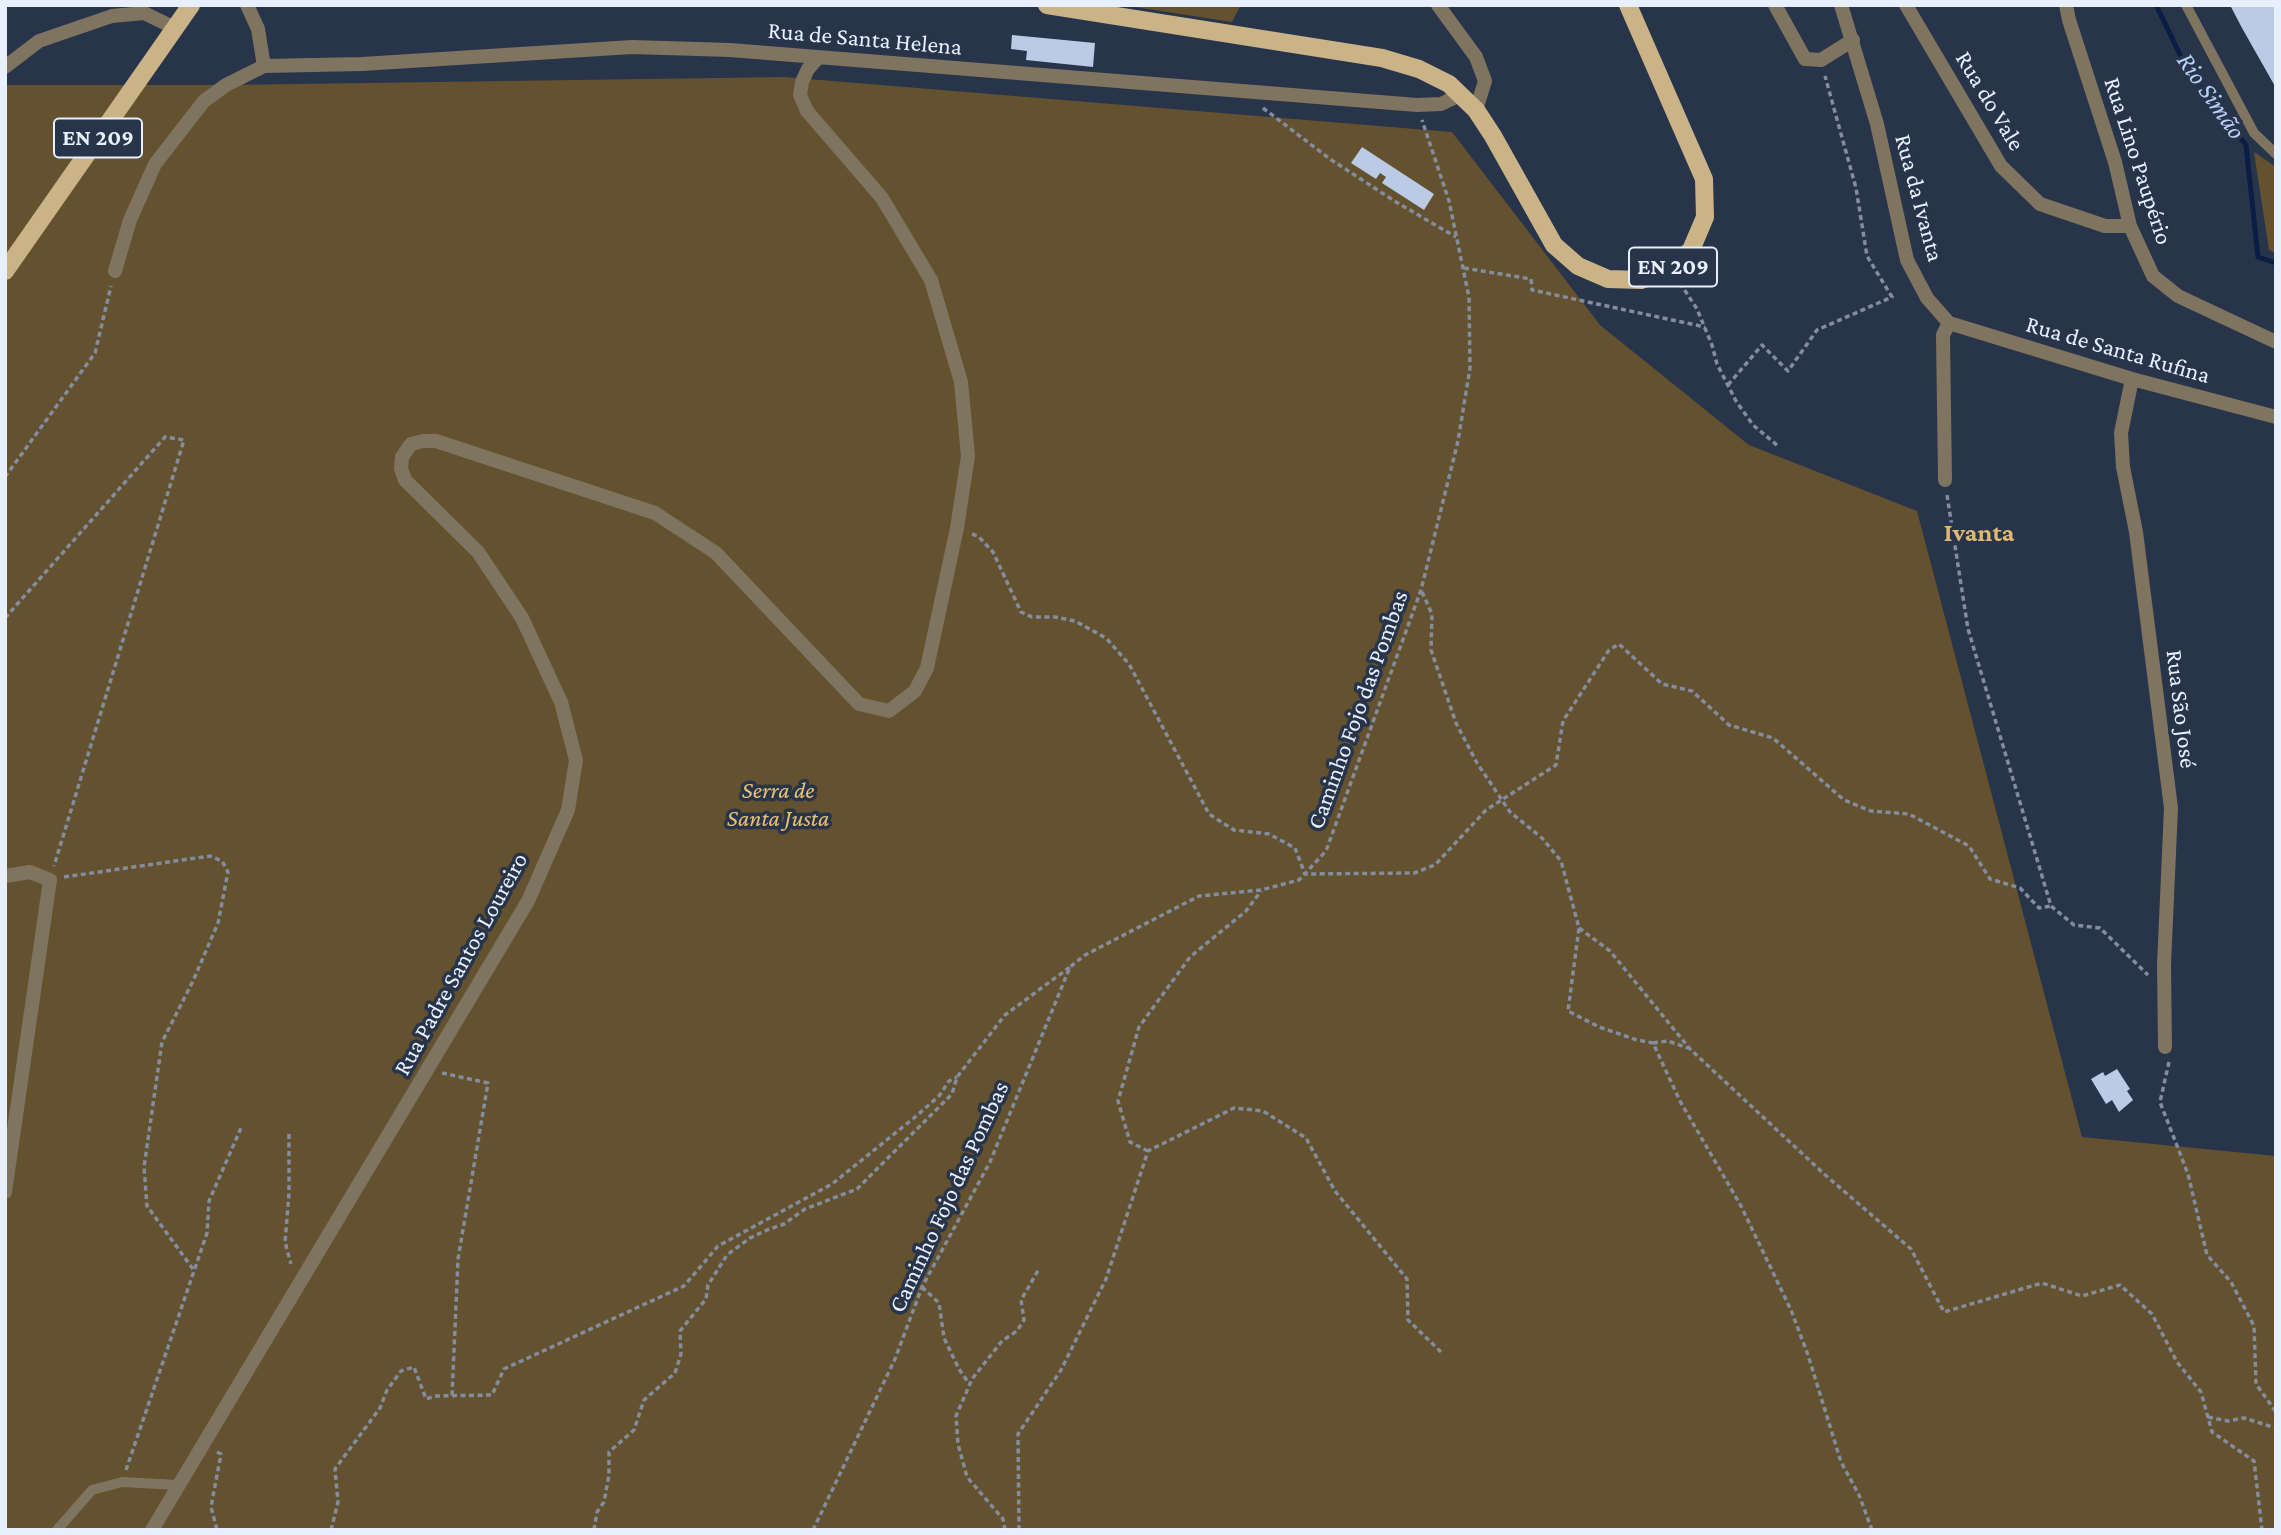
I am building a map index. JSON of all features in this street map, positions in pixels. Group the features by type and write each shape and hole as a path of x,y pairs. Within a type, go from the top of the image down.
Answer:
{"main road":[{"name":"EN 209","path":"5,271 191,5"},
{"name":"EN 209","path":"1047,5 1382,58 1419,69 1449,84 1476,110 1554,246 1578,266 1608,279 1642,280 1669,270 1692,250 1705,217 1704,180 1628,5"}],"street":[{"path":"247,5 258,29 264,66"},
{"path":"1438,5 1476,57 1485,81 1476,110"},
{"path":"1775,5 1805,59 1821,60 1855,47"},
{"name":"Rua da Ivanta","path":"1841,5 1877,124 1907,260 1927,298 1949,323"},
{"name":"Rua do Vale","path":"1906,5 2001,166 2040,204 2105,226 2130,226"},
{"name":"Rua Lino Paupério","path":"2066,5 2072,32 2115,162 2130,226 2153,276 2178,296 2276,342"},
{"path":"5,67 38,41 112,16 144,13 176,28"},
{"name":"Rua de Santa Helena","path":"115,271 130,220 155,164 204,101 226,85 264,66 362,64 632,47 730,50 1417,105 1441,104 1460,95"},
{"name":"Rua Padre Santos Loureiro","path":"152,1530 528,901 568,810 576,760 561,702 522,618 478,552 405,480 401,468 402,457 411,444 436,442 655,513 716,553 859,704 889,711 915,691 927,668 957,528 968,456 961,382 931,280 882,198 807,111 800,95 802,82 817,59"},
{"path":"1945,481 1943,335 1949,323"},
{"name":"Rua de Santa Rufina","path":"1949,323 2132,379 2276,416"},
{"name":"Rua São José","path":"2132,379 2121,433 2123,467 2136,531 2171,808 2164,965 2165,1047"},
{"path":"5,876 30,872 50,880 5,1192"}],"lane":[{"path":"2186,5 2255,133 2276,154"},
{"path":"57,1530 92,1490 122,1482 178,1485"}],"path":[{"path":"1728,385 1762,345 1788,371 1817,330 1892,297 1867,256 1856,188 1821,60"},
{"path":"1242,92 1330,159 1456,237"},
{"name":"Caminho Fojo das Pombas","path":"814,1530 895,1359 922,1287 990,1162 1070,967 1085,955 1199,897 1261,890 1299,880 1326,850 1421,590 1458,441 1470,368 1469,297 1448,201 1417,105"},
{"path":"1463,268 1531,279 1532,290 1705,327"},
{"path":"1669,270 1687,293 1705,327 1717,364 1728,385 1753,425 1778,446"},
{"path":"5,477 95,353 115,271"},
{"path":"5,618 165,437 184,440 50,880 210,856 222,861 228,872 218,923 162,1042 144,1167 147,1206 193,1269"},
{"path":"1945,481 1968,629 2051,906 2074,925 2100,928 2152,978 2164,965"},
{"path":"957,528 978,536 993,552 1021,612 1032,617 1055,617 1075,621 1106,638 1129,664 1209,814 1234,830 1269,834 1295,848 1305,874 1413,873 1435,864 1486,810 1556,765 1563,721 1609,650 1619,644 1662,684 1692,691 1730,725 1773,738 1844,800 1871,811 1909,814 1969,846 1990,879 2020,888 2039,908 2051,906"},
{"path":"1421,590 1432,614 1431,650 1456,723 1477,763 1510,812 1542,838 1561,861 1579,928 1568,1011 1599,1027 1637,1040 1653,1043 1668,1041 1690,1049"},
{"path":"1148,1151 1130,1142 1118,1101 1139,1027 1190,957 1246,911 1261,890"},
{"path":"1579,928 1610,951 1690,1049 1823,1173 1911,1249 1944,1312 2042,1283 2082,1296 2120,1285 2152,1314 2177,1362 2201,1392 2212,1432 2254,1461 2263,1530"},
{"path":"594,1530 597,1512 604,1502 610,1452 634,1430 644,1400 675,1373 681,1354 680,1331 706,1299 708,1285 727,1255 758,1234 784,1224 805,1209 857,1189 952,1094 957,1077 1005,1016 1070,967"},
{"path":"1653,1043 1680,1101 1741,1206 1791,1310 1841,1462 1859,1495 1872,1530"},
{"path":"2165,1047 2169,1062 2160,1102 2188,1174 2207,1255 2231,1282 2254,1326 2256,1384 2276,1412"},
{"path":"439,1072 488,1083 457,1259 452,1396"},
{"path":"331,1530 338,1502 335,1469 380,1408 387,1390 401,1371 414,1367 426,1399 492,1395 504,1369 684,1286 718,1246 832,1184 931,1104 949,1081 957,1077"},
{"path":"1019,1530 1018,1434 1061,1370 1106,1279 1148,1151 1234,1108 1263,1111 1306,1138 1335,1191 1407,1279 1408,1320 1441,1352"},
{"path":"122,1482 207,1233 209,1201 241,1128"},
{"path":"289,1135 289,1194 285,1241 297,1286"},
{"path":"1005,1530 1003,1518 967,1477 958,1444 956,1416 970,1385 1002,1341 1017,1331 1024,1320 1021,1300 1039,1269"},
{"path":"922,1287 939,1303 944,1338 958,1369 970,1385"},
{"path":"2208,1417 2228,1421 2244,1419 2276,1428"},
{"path":"203,1443 221,1454 211,1507 217,1530"}],"green space":[{"path":"1122,5 1241,5 1232,22"},
{"name":"Serra de Santa Justa","path":"784,77 1452,132 1600,325 1749,445 1917,511 2082,1137 2276,1156 2276,1530 5,1530 5,85 226,85"},
{"path":"2254,152 2276,167 2276,253 2269,250"}],"building":[{"path":"2230,5 2276,5 2276,88 2242,28"},
{"path":"1012,35 1095,43 1093,67 1026,60 1027,51 1011,49"},
{"path":"1362,147 1434,194 1424,210 1382,183 1386,177 1380,173 1376,179 1351,163"},
{"path":"2117,1069 2130,1089 2127,1091 2133,1100 2119,1112 2112,1100 2106,1104 2091,1079 2103,1072 2105,1076"}],"waterway":[{"name":"Rio Simão","path":"2156,5 2187,69 2246,145 2258,257 2276,263"}],"district":[{"name":"Ivanta","path":"1979,533"}]}
